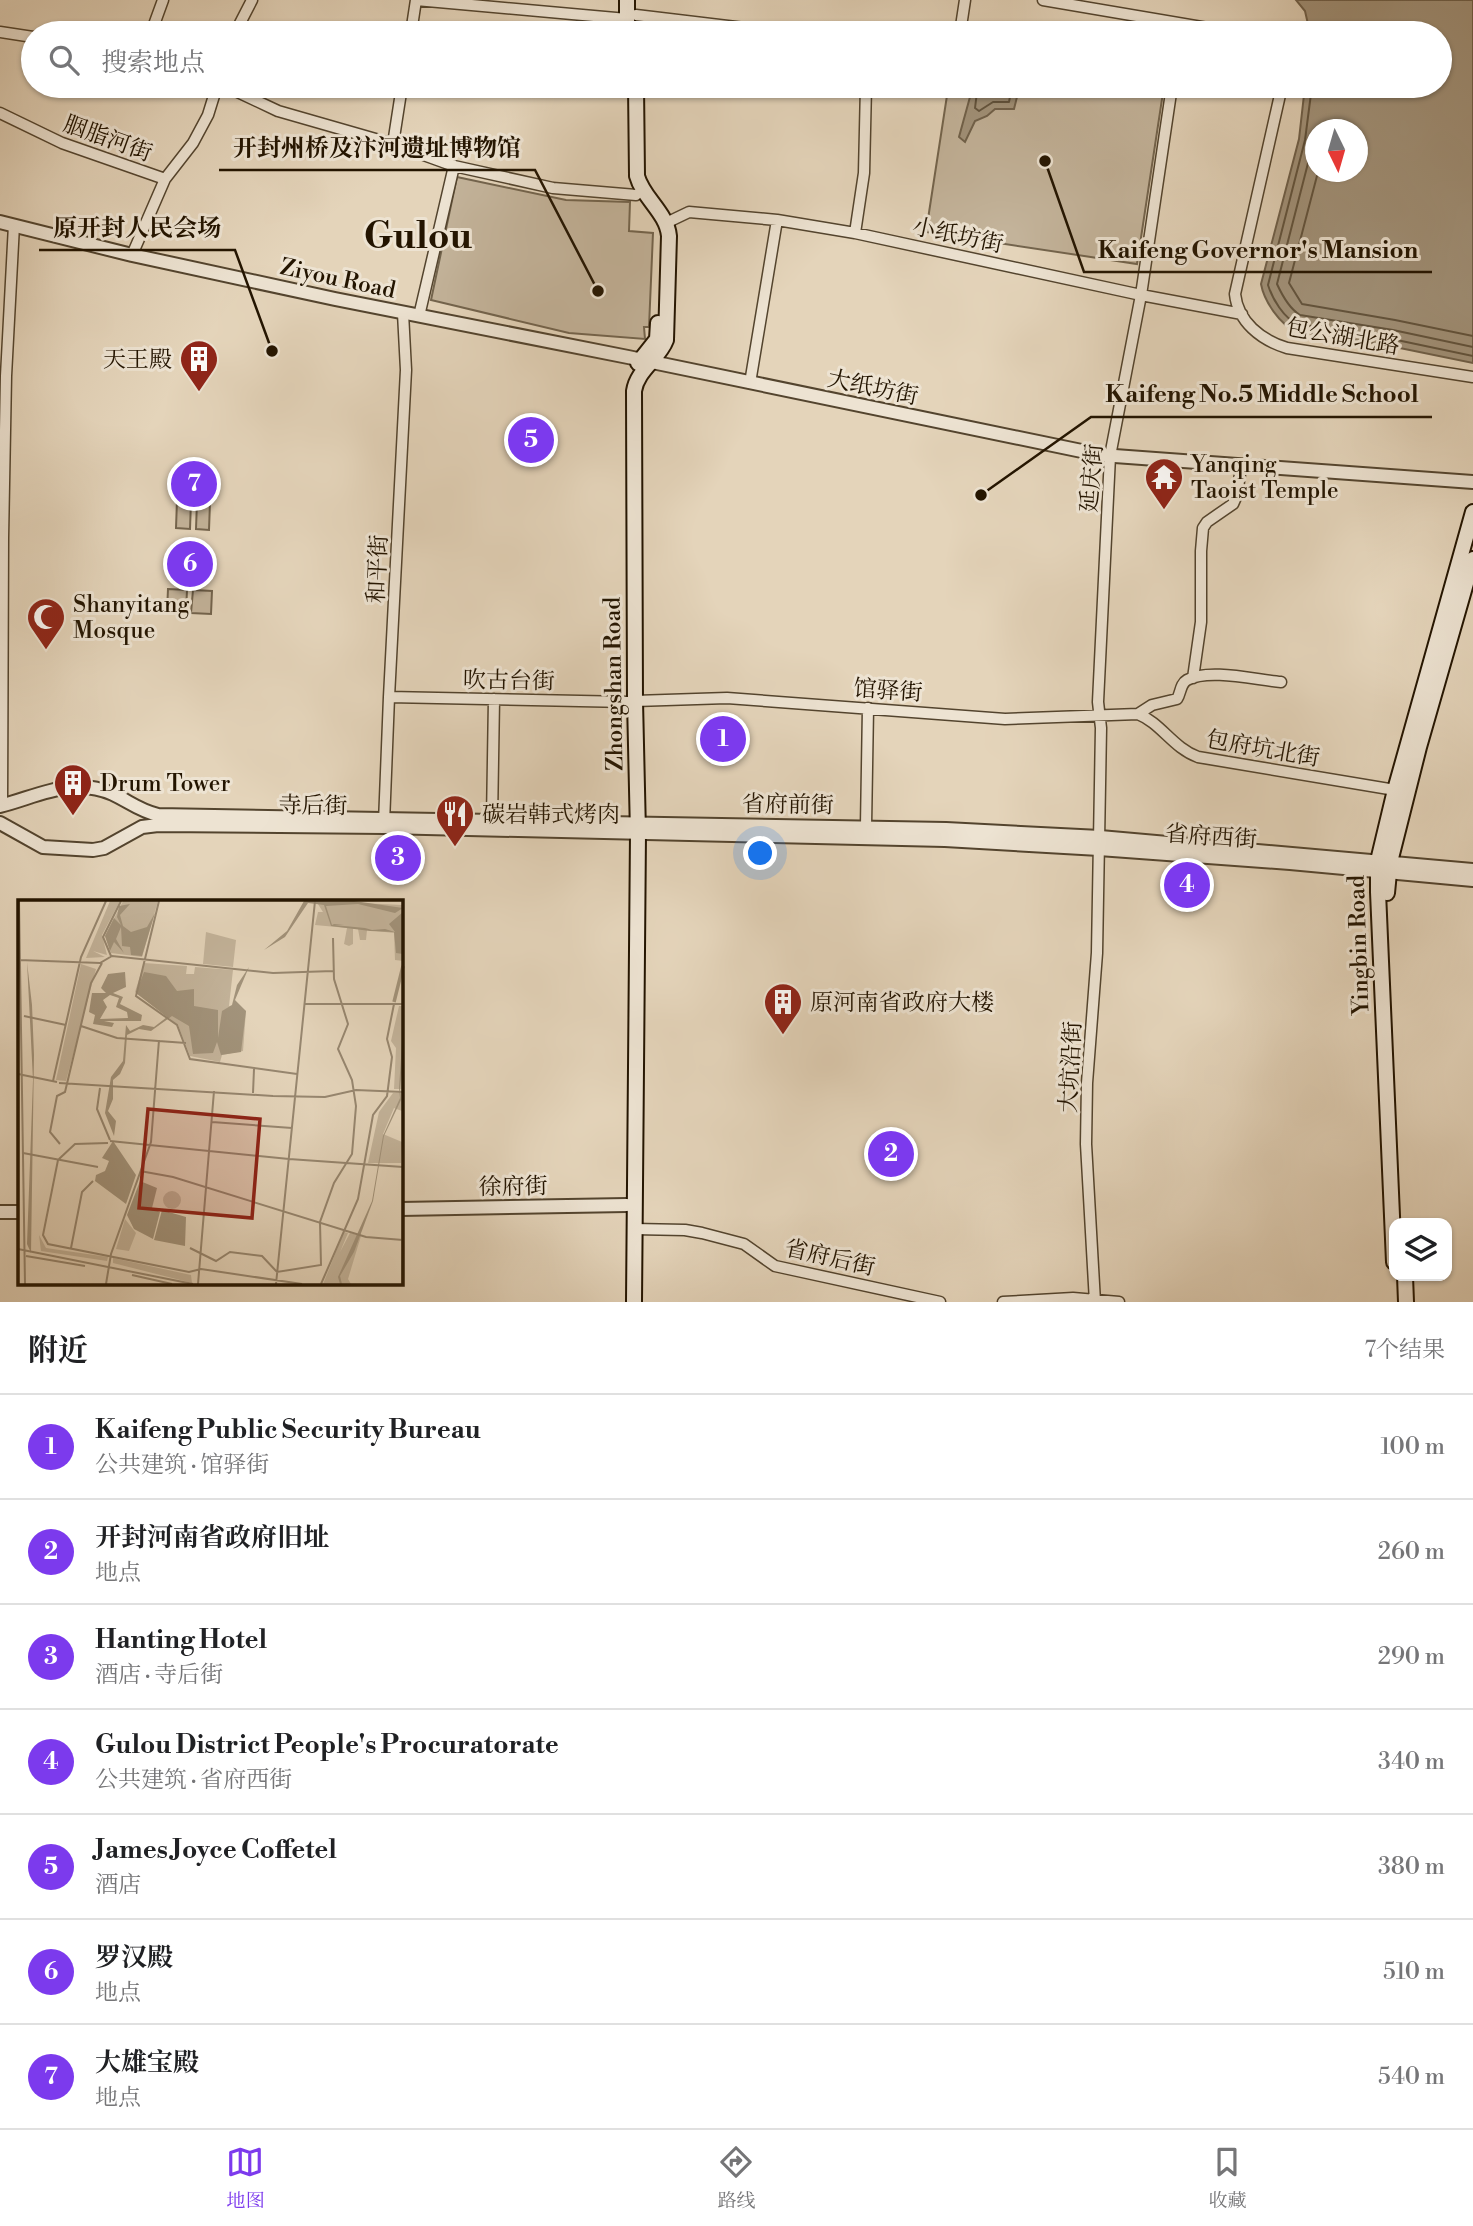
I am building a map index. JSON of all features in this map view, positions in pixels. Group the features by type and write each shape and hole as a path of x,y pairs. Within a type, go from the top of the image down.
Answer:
{"main road":[{"path":"627,0 631,17"},
{"name":"Zhongshan Road","path":"628,98 628,175 636,195 660,233 657,339 626,381 624,394 633,828 634,1302"},
{"path":"636,98 637,176 641,188 666,223"},
{"name":"Zhongshan Road","path":"640,360 662,349 667,336 669,236 666,223"},
{"name":"Yingbin Road","path":"1393,1218 1383,866 1395,790 1473,512"},
{"name":"Yingbin Road","path":"1402,1218 1387,894 1383,866 1473,559"},
{"name":"Zhongshan Road","path":"626,1302 633,828"},
{"path":"1395,1281 1396,1302"},
{"path":"1405,1281 1406,1302"}],"street":[{"path":"155,21 163,0"},
{"path":"241,21 252,0"},
{"path":"413,21 416,0 670,21"},
{"path":"962,21 965,0"},
{"path":"1043,0 1143,21"},
{"path":"0,32 21,35"},
{"path":"132,255 165,179 193,143 214,98"},
{"path":"250,98 278,111 393,144 454,166 553,188 636,195"},
{"path":"393,144 400,98"},
{"path":"855,233 864,173 866,98"},
{"name":"延庆街","path":"1100,843 1101,728 1098,690 1110,456 1141,295 1170,98"},
{"path":"1241,314 1236,294 1279,98"},
{"name":"胭脂河街","path":"0,113 62,143 165,179"},
{"path":"419,316 454,166"},
{"name":"小纸坊街","path":"666,223 689,212 777,220 855,233 1241,314"},
{"path":"750,383 777,220"},
{"name":"Ziyou Road","path":"0,222 132,255 640,360"},
{"path":"1,805 1,538 14,225"},
{"name":"和平街","path":"385,823 406,370 403,313"},
{"name":"包公湖北路","path":"1241,314 1259,335 1287,348 1473,377"},
{"name":"大纸坊街","path":"640,360 1110,456 1473,482"},
{"path":"1193,678 1201,622 1203,528 1206,522 1233,504 1241,467"},
{"path":"1138,715 1152,705 1177,699 1183,684 1193,678 1213,675 1280,682"},
{"name":"吹古台街","path":"389,697 631,701"},
{"name":"馆驿街","path":"631,701 727,698 1005,719 1138,715"},
{"path":"492,820 494,699"},
{"path":"866,826 868,708"},
{"name":"包府坑北街","path":"1138,715 1186,752 1198,757 1395,790"},
{"name":"寺后街","path":"1,805 45,790 73,788 113,794 133,807 158,815 633,828"},
{"name":"寺后街","path":"0,823 43,846 93,850 104,848 142,827 158,825 492,820 633,828"},
{"name":"省府前街","path":"633,828 866,826 945,834"},
{"name":"省府前街","path":"633,828 945,834"},
{"name":"省府西街","path":"945,834 1100,843 1383,866 1473,870"},
{"name":"大坑沿街","path":"1095,1301 1087,1083 1097,953 1100,843"},
{"name":"省府西街","path":"1383,866 1473,880"},
{"name":"徐府街","path":"402,1209 626,1205"},
{"path":"0,1212 18,1212"},
{"name":"省府后街","path":"634,1229 702,1233 744,1244 775,1266 940,1302"},
{"path":"1003,1302 1073,1298 1119,1302"}],"shaded area":[{"path":"947,98 1162,98 1137,264 926,232"},
{"path":"457,177 566,200 630,202 629,231 653,233 649,327 644,327 645,339 569,333 431,300"},
{"path":"177,500 191,501 190,529 176,528"},
{"path":"197,501 210,502 209,530 196,529"},
{"path":"168,589 187,590 186,613 167,612"},
{"path":"193,590 212,591 211,614 191,613"}],"water":[{"path":"1296,0 1473,0 1473,363 1290,328 1274,312 1265,298 1261,284 1299,139 1304,98 1452,98 1452,21 1307,21 1305,11"},
{"path":"970,98 1017,98 1014,109 995,109 975,121 965,142 959,137"}],"place":[{"name":"Kaifeng Governor's Mansion","path":"1045,161"},
{"name":"开封州桥及汴河遗址博物馆","path":"598,291"},
{"name":"原开封人民会场","path":"272,351"},
{"name":"天王殿","path":"199,393"},
{"name":"James Joyce Coffetel","path":"531,440"},
{"name":"大雄宝殿","path":"194,484"},
{"name":"Kaifeng No.5 Middle School","path":"981,495"},
{"name":"Yanqing Taoist Temple","path":"1164,511"},
{"name":"罗汉殿","path":"190,564"},
{"name":"Shanyitang Mosque","path":"46,651"},
{"name":"Kaifeng Public Security Bureau","path":"723,739"},
{"name":"Drum Tower","path":"73,817"},
{"name":"碳岩韩式烤肉","path":"455,848"},
{"name":"Hanting Hotel","path":"398,858"},
{"name":"Gulou District People's Procuratorate","path":"1187,885"},
{"name":"原河南省政府大楼","path":"783,1036"},
{"name":"开封河南省政府旧址","path":"891,1154"}],"district":[{"name":"Gulou","path":"418,235"}]}
